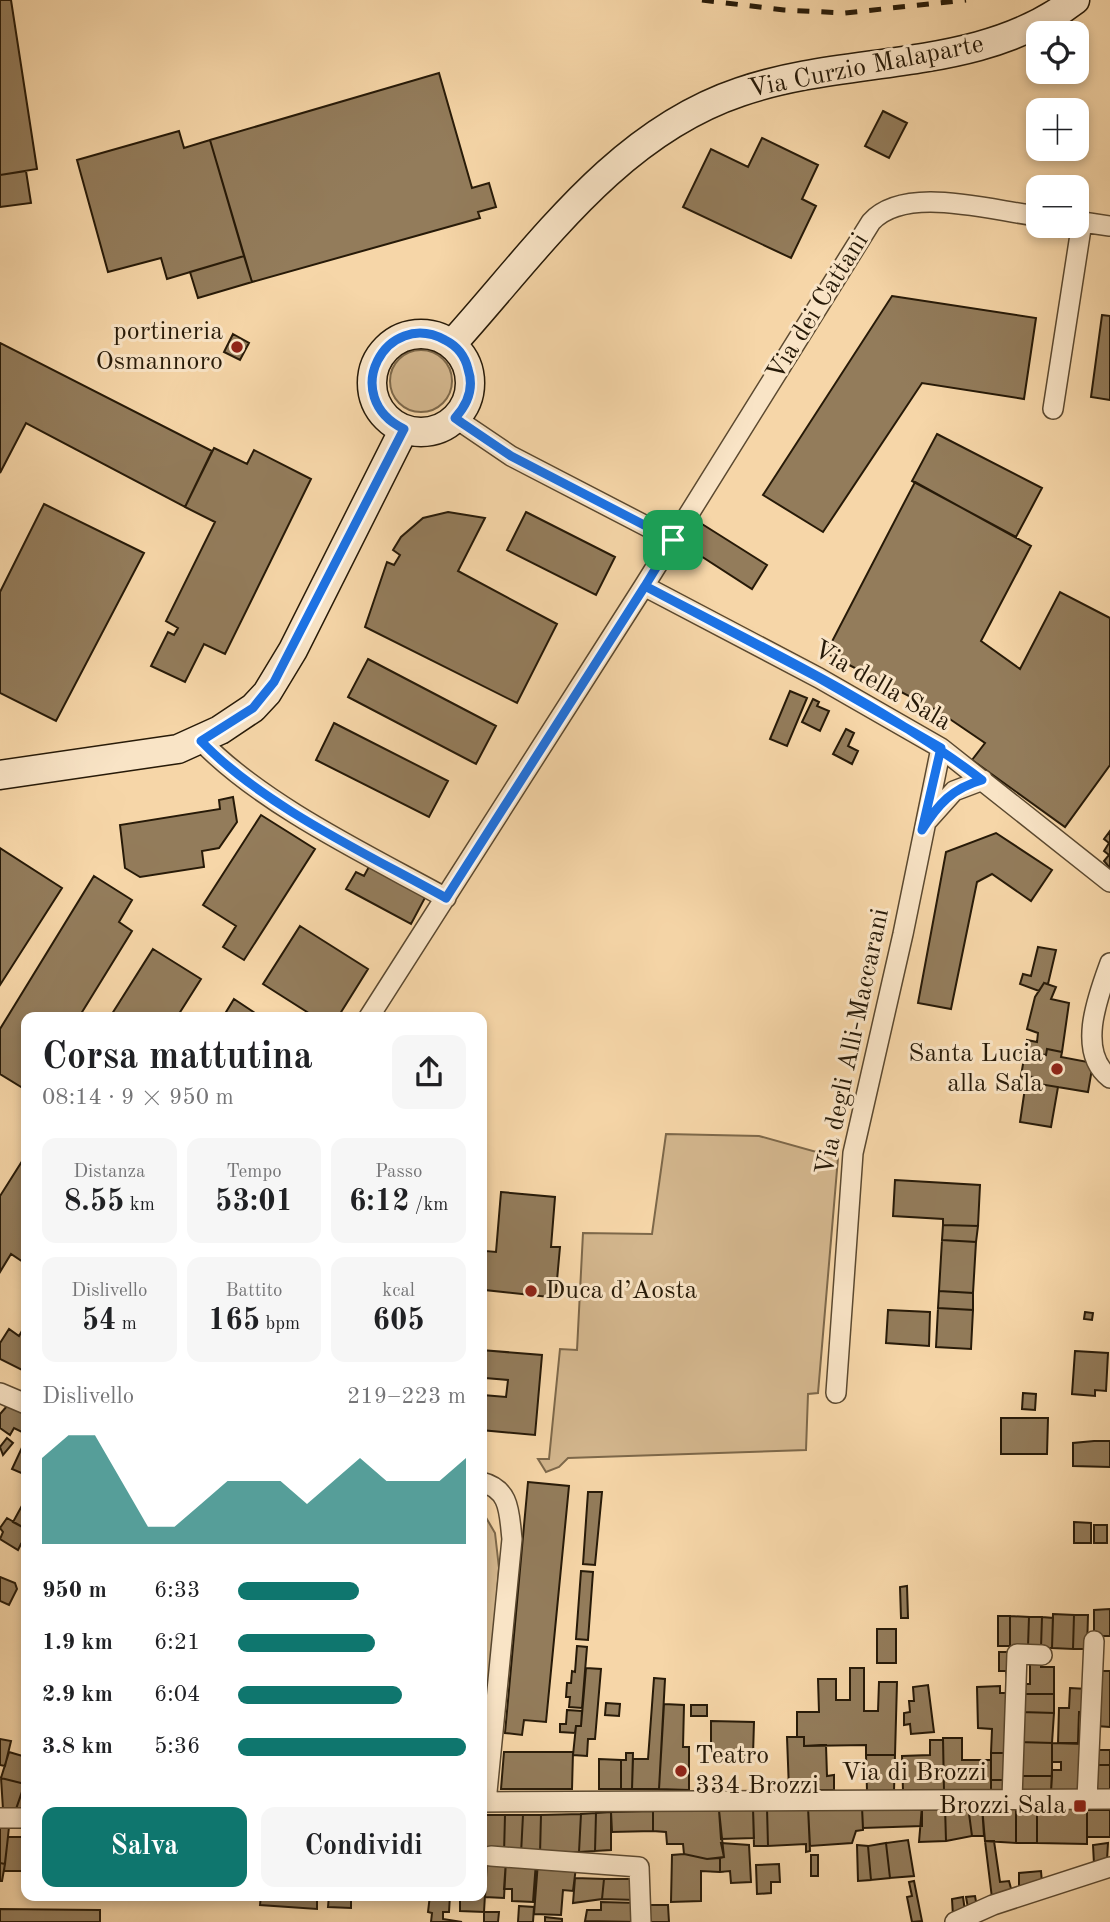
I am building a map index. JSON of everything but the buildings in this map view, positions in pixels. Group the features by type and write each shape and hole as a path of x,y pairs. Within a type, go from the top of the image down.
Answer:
{"street":[{"name":"Via Curzio Malaparte","path":"452,344 611,169 663,128 700,108 741,91 808,74 980,46 1027,29 1075,0"},
{"name":"Via dei Cattani","path":"372,1012 645,586 877,216 897,204 926,202 1026,214"},
{"path":"1089,223 1110,226"},
{"path":"1053,410 1077,238"},
{"path":"411,334 430,334 452,344 464,359 471,378 468,399 455,418 432,431 404,429 383,415 373,396 372,378 379,356 393,342 411,334"},
{"path":"455,418 511,456 673,540"},
{"path":"0,775 159,754 201,741 253,708 274,682 404,429"},
{"name":"Via della Sala","path":"645,586 819,678 941,748 1110,882"},
{"path":"201,741 229,769 287,808 446,898"},
{"name":"Via degli Alli-Maccarani","path":"836,1392 851,1169 941,748"},
{"name":"Via degli Alli-Maccarani","path":"922,830 945,798 982,780"},
{"path":"1110,963 1095,1017 1092,1042 1096,1060 1110,1078"},
{"path":"0,1393 21,1402"},
{"path":"487,1484 499,1489 506,1500 512,1539 487,1766"},
{"path":"1087,1799 1094,1641"},
{"name":"Via di Brozzi","path":"1012,1799 1017,1654 1042,1654"},
{"name":"Via di Brozzi","path":"487,1802 1110,1799"},
{"path":"0,1818 21,1818"},
{"path":"491,1856 639,1867 641,1922"},
{"path":"955,1922 993,1905 1110,1867"}],"shaded area":[{"path":"415,350 427,350 443,359 450,369 450,393 443,403 427,412 415,412 404,407 395,398 390,387 390,375 395,364 404,355"},
{"path":"666,1134 759,1136 838,1158 818,1393 808,1394 806,1450 568,1458 559,1467 546,1472 538,1459 549,1459 560,1349 577,1350 583,1233 652,1234"},
{"path":"487,1519 495,1533 499,1568 487,1728"}],"railway":[{"path":"702,0 784,10 845,13 966,0"}],"place":[{"name":"portineria Osmannoro","path":"237,347"},
{"name":"Santa Lucia alla Sala","path":"1057,1069"},
{"name":"Duca d’Aosta","path":"531,1291"},
{"name":"Teatro 334 Brozzi","path":"681,1771"},
{"name":"Brozzi Sala","path":"1080,1806"}],"route":[{"path":"673,540 511,456 455,418 466,403 471,383 470,372 460,352 450,342 430,334 411,334 401,338 389,345 379,356 372,383 373,396 381,412 404,429 319,600 267,693 253,708 201,741 229,769 287,808 446,898 645,586 819,678 941,748 922,830 945,798 954,791 982,780 941,748 910,730 819,678 736,635 645,586 673,540"}]}
